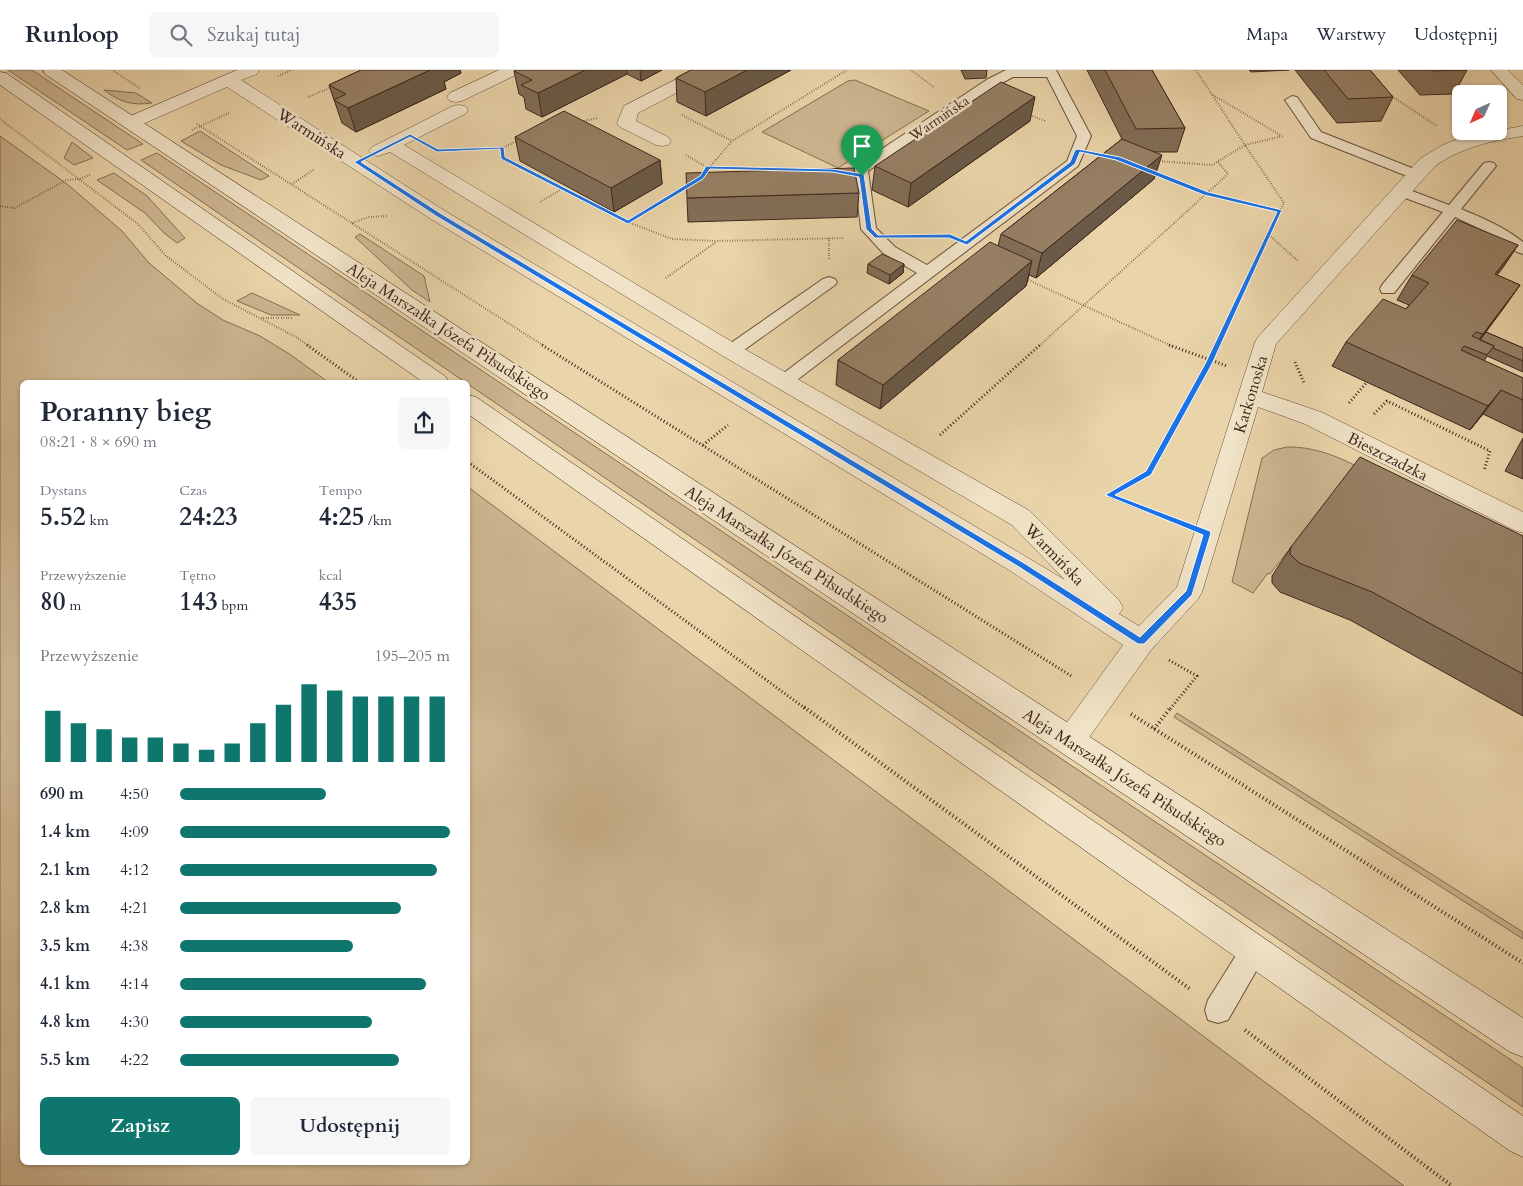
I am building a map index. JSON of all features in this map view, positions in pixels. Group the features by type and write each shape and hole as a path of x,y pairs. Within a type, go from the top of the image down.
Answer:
{"street":[{"name":"Aleja Marszałka Józefa Piłsudskiego","path":"51,70 1523,1039"},
{"path":"132,122 251,70"},
{"path":"357,162 401,140 512,70"},
{"path":"662,141 626,124 630,110 707,70"},
{"path":"1499,70 1523,95"},
{"path":"0,77 435,380"},
{"name":"Warmińska","path":"229,80 438,214 1021,565 1141,642"},
{"name":"Karkonoska","path":"1070,741 1141,642 1189,592 1266,342 1428,162 1452,146 1501,134 1523,131"},
{"name":"Warmińska","path":"401,140 731,351 1021,518 1141,642"},
{"name":"Bieszczadzka","path":"1250,396 1313,418 1523,523"},
{"path":"470,404 1523,1138"}],"lane":[{"name":"Warmińska","path":"928,272 889,250 869,229 861,169 976,93 1011,73 1051,73 1083,137"},
{"path":"1292,100 1316,135 1417,175"},
{"path":"783,382 1073,163 1083,137"},
{"path":"1388,289 1489,166"},
{"path":"1402,192 1514,241 1523,249"},
{"path":"731,351 829,282"},
{"path":"1218,1010 1254,950"}],"path":[{"path":"112,70 265,166 428,273 1102,695 1523,963"},
{"path":"702,178 708,168 732,141 847,70"},
{"path":"1196,70 1284,203 1211,359 1149,473 1109,495 1207,533"},
{"path":"976,93 1083,137"},
{"path":"1388,93 1438,126"},
{"path":"1211,94 1290,140"},
{"path":"652,99 732,141"},
{"path":"573,123 609,115 628,115"},
{"path":"0,119 138,224 165,255 223,299 296,337 356,380"},
{"path":"1156,161 1212,166 1245,145 1281,136"},
{"path":"401,140 437,151 502,148 520,140"},
{"path":"662,141 708,168 794,170"},
{"path":"502,148 503,158 628,222 672,240 717,241 877,237"},
{"path":"916,458 1228,174 1218,162"},
{"path":"1144,169 1206,194 1280,211"},
{"path":"0,206 15,208 66,180 79,179"},
{"path":"628,222 693,182"},
{"path":"534,205 563,189"},
{"path":"666,278 717,241"},
{"path":"1023,277 1185,352 1211,359"},
{"path":"1359,391 1367,382"},
{"path":"1372,415 1387,401 1490,451 1483,472 1491,476"},
{"path":"1349,403 1357,407"},
{"path":"470,463 1218,1010 1452,1186"},
{"path":"1154,729 1197,676 1167,658"}],"shaded area":[{"path":"8,70 32,70 143,144 127,150"},
{"path":"855,80 929,111 838,168 762,132 848,81"},
{"path":"104,90 136,93 152,103 138,104 126,102 115,98"},
{"path":"200,131 269,176 261,180 221,165 181,141"},
{"path":"0,136 67,184 122,231 149,263 198,304 223,320 260,336 291,355 325,380 20,380 20,1165 470,1165 470,488 1404,1186 0,1186"},
{"path":"72,142 93,158 74,165 64,158"},
{"path":"157,153 1523,1068 1523,1107 470,385 470,380 462,380 141,160"},
{"path":"114,173 147,196 185,238 177,243 164,233 145,213 97,180"},
{"path":"360,234 424,276 430,302 412,290 355,237"},
{"path":"252,293 300,315 271,315 237,301"},
{"path":"1287,447 1306,448 1325,453 1361,468 1523,575 1341,484 1253,593 1232,582 1262,458 1274,450"},
{"path":"1177,713 1523,932 1523,939 1174,717"}],"building":[{"path":"361,70 430,70 348,108 334,100 346,94 329,85"},
{"path":"585,70 538,93 521,85 532,80 514,71"},
{"path":"691,70 747,70 705,92 676,78"},
{"path":"1105,70 1152,70 1185,128 1136,129"},
{"path":"1324,70 1370,70 1393,97 1348,99"},
{"path":"1431,70 1467,70 1432,71"},
{"path":"1001,82 1035,97 911,183 875,166"},
{"path":"564,111 660,160 611,188 515,137"},
{"path":"1122,139 1162,155 1042,253 1001,234"},
{"path":"854,168 859,193 687,198 686,173"},
{"path":"1457,220 1518,245 1495,274 1520,285 1483,334 1476,332 1472,336 1494,346 1487,355 1464,346 1461,350 1523,378 1523,400 1501,390 1488,406 1346,342 1383,299 1406,309 1429,283 1412,275"},
{"path":"990,242 1032,261 883,385 838,360"},
{"path":"882,254 904,264 890,275 868,264"},
{"path":"1486,332 1523,348 1523,361 1480,340"},
{"path":"1360,457 1523,536 1523,674 1372,592 1299,563 1290,554 1291,547"}],"route":[{"path":"410,135 437,151 502,148 503,158 628,222 702,178 708,168 832,170 862,176 869,229 877,237 950,236 967,243 1073,163 1078,150 1118,158 1206,194 1280,211 1209,364 1149,473 1109,495 1207,533 1189,592 1141,642 1021,565 438,214 357,162 410,135"}]}
